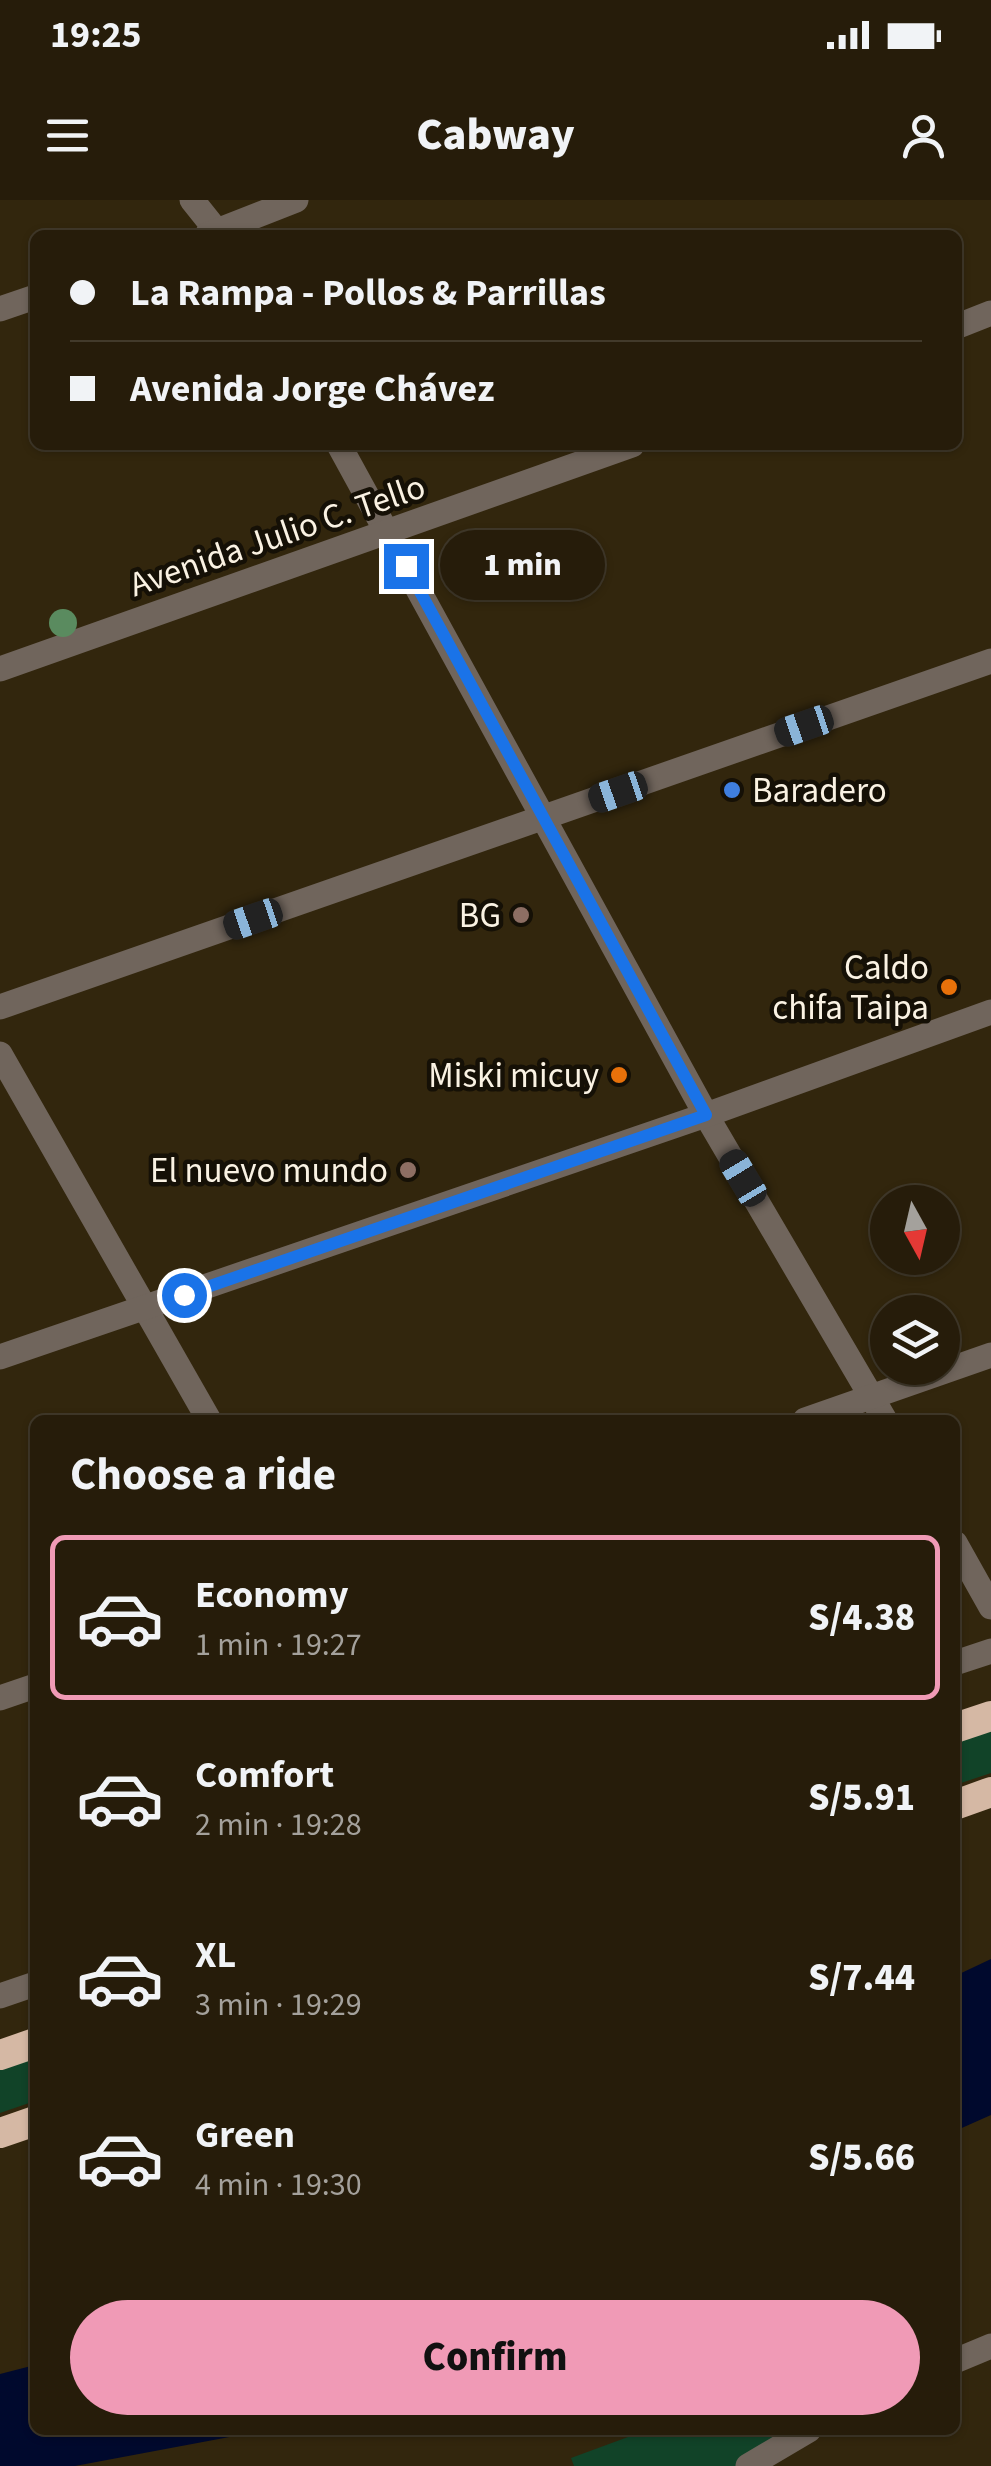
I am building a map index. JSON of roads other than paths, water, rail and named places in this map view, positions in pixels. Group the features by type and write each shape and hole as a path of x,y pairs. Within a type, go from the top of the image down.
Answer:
{"highway":[{"path":"960,1726 991,1716"},
{"path":"960,1803 991,1792"},
{"path":"0,2055 30,2045"},
{"path":"0,2133 30,2123"}],"street":[{"path":"192,200 212,230"},
{"path":"223,230 280,203"},
{"path":"0,309 30,298"},
{"path":"962,325 991,314"},
{"path":"342,450 706,1115 882,1415"},
{"name":"Avenida Julio C. Tello","path":"0,668 618,450"},
{"path":"0,1007 991,661"},
{"path":"0,1357 706,1115 991,1012"},
{"path":"0,1054 205,1415"},
{"path":"820,1415 991,1355"},
{"path":"960,1552 991,1606"},
{"path":"960,1662 991,1651"},
{"path":"0,1698 30,1688"},
{"path":"0,1996 30,1986"},
{"path":"960,2360 991,2346"},
{"path":"748,2466 801,2435"}],"water":[{"path":"991,1959 991,2115 960,2129 960,1974"},
{"path":"30,2366 30,2435 239,2435 75,2466 0,2466 0,2374"}],"place":[{"name":"Baradero","path":"732,790"},
{"name":"BG","path":"521,915"},
{"name":"Caldo chifa Taipa","path":"949,987"},
{"name":"Miski micuy","path":"619,1075"},
{"name":"El nuevo mundo","path":"408,1170"}]}
